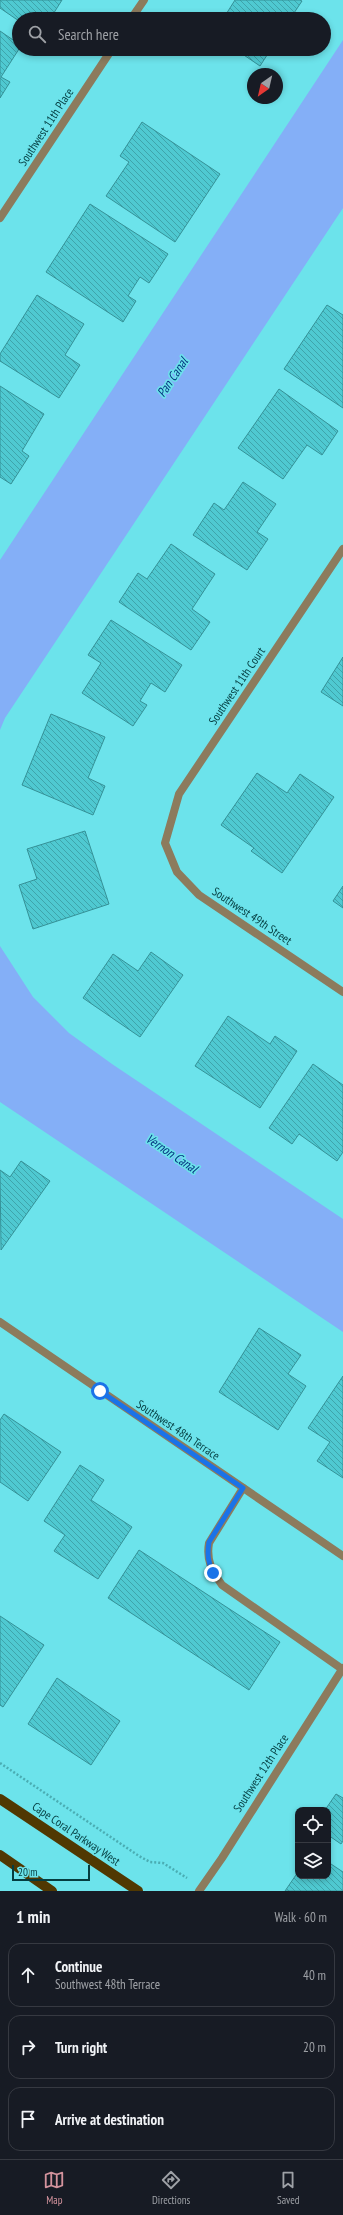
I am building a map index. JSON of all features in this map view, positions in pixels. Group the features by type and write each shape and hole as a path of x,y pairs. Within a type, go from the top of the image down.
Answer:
{"main road":[{"name":"Cape Coral Parkway West","path":"0,1798 138,1891"},
{"path":"0,1856 52,1891"}],"street":[{"path":"136,12 144,0"},
{"name":"Southwest 11th Place","path":"0,218 107,56"},
{"name":"Southwest 11th Court","path":"165,843 178,794 343,549"},
{"name":"Southwest 49th Street","path":"165,843 177,872 199,894 343,992"},
{"name":"Southwest 48th Terrace","path":"0,1322 343,1556"},
{"path":"243,1488 209,1542 207,1553 208,1563 213,1573 222,1585 343,1668"},
{"name":"Southwest 12th Place","path":"200,1889 343,1668"}],"path":[{"path":"0,1763 139,1856 150,1862 163,1863 200,1889"}],"water":[{"name":"Pan Canal","path":"343,40 343,208 5,718 0,730 0,560"},
{"name":"Vernon Canal","path":"0,946 33,997 69,1033 112,1064 343,1219 343,1332 0,1102"}],"building":[{"path":"0,0 62,0 54,12 12,12 12,16 0,8"},
{"path":"235,0 302,1 295,12 227,12"},
{"path":"0,31 12,39 12,56 14,56 1,77 10,82 0,98"},
{"path":"245,56 266,56 260,66"},
{"path":"142,122 220,174 175,242 106,196 129,162 120,156"},
{"path":"90,204 168,254 149,283 140,277 128,296 136,301 123,322 46,272"},
{"path":"37,295 84,324 65,355 80,365 59,398 0,361 0,354"},
{"path":"327,305 343,315 343,408 284,369"},
{"path":"0,386 44,414 22,451 29,456 11,484 0,477"},
{"path":"279,389 338,431 322,455 307,445 283,479 238,448"},
{"path":"243,482 276,504 257,532 268,539 247,570 193,535 214,503 224,510"},
{"path":"171,544 215,574 192,609 210,622 191,650 119,602 138,573 147,579"},
{"path":"111,620 182,665 165,692 151,683 140,701 147,705 133,726 82,693 101,663 88,655"},
{"path":"343,657 343,706 321,692"},
{"path":"51,714 105,737 88,778 105,786 93,815 22,785"},
{"path":"257,773 287,793 300,774 334,797 282,873 251,851 254,848 221,825"},
{"path":"85,831 109,904 33,929 19,885 37,879 27,849"},
{"path":"343,886 343,908 333,901"},
{"path":"151,952 183,975 140,1037 83,998 113,954 138,971"},
{"path":"228,1016 270,1044 275,1036 297,1051 260,1108 195,1066"},
{"path":"313,1064 343,1085 343,1152 337,1161 299,1134 292,1144 269,1128"},
{"path":"21,1161 50,1181 1,1250 0,1170 10,1177"},
{"path":"259,1328 301,1355 288,1374 306,1386 278,1430 219,1392"},
{"path":"343,1376 343,1478 317,1461 330,1442 308,1428"},
{"path":"4,1414 61,1452 28,1501 0,1482 0,1420"},
{"path":"80,1465 104,1480 91,1500 132,1527 98,1579 54,1551 65,1535 44,1521"},
{"path":"139,1550 280,1642 249,1690 108,1598"},
{"path":"0,1616 44,1645 3,1707 0,1705"},
{"path":"57,1678 120,1721 91,1765 28,1724"},
{"path":"336,1794 343,1798 343,1841 341,1844 331,1837 331,1807 327,1807"},
{"path":"331,1864 343,1872 343,1891 285,1891 295,1876 295,1879 331,1879"}],"route":[{"path":"100,1391 243,1488 209,1542 207,1553 208,1563 213,1573"}]}
